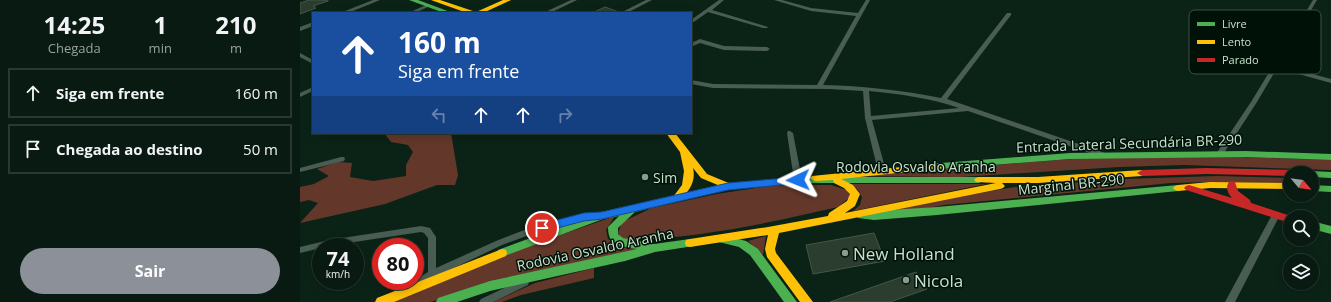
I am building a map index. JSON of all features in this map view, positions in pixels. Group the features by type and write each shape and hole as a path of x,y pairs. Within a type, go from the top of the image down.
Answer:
{"main road":[{"path":"412,0 470,12"},
{"path":"480,12 508,0"},
{"path":"431,3 448,12"},
{"path":"671,134 704,176 728,186"},
{"path":"678,197 688,188 689,184 689,170 683,149"},
{"name":"Entrada Lateral Secundária BR-290","path":"808,180 832,175 1070,156 1220,154 1331,157"},
{"name":"Rodovia Osvaldo Aranha","path":"442,302 490,286 539,276 655,248 775,230 855,215 930,198 1038,180 1098,174 1207,171 1283,173"},
{"path":"1319,174 1331,174"},
{"path":"829,219 850,206 855,196 854,192 849,186 832,179"},
{"name":"Rodovia Osvaldo Aranha","path":"424,283 521,245 602,216 728,186 798,180 832,179 1038,180"},
{"path":"1232,184 1232,191 1237,197 1266,212"},
{"name":"Marginal BR-290","path":"855,215 874,216 922,212 1184,187 1232,184 1283,186"},
{"path":"1184,187 1283,217"},
{"path":"1319,188 1331,189"},
{"path":"635,207 623,216 613,227 613,236 620,242 655,248"},
{"path":"1319,227 1331,230"},
{"path":"775,230 770,249 771,254 807,302"},
{"path":"723,239 742,244 754,252 791,302"},
{"path":"761,260 771,254"},
{"name":"Rodovia Osvaldo Aranha","path":"381,302 407,290"}],"street":[{"path":"346,12 378,0"},
{"path":"548,12 575,0"},
{"path":"625,12 650,0"},
{"path":"692,21 722,0"},
{"path":"776,0 797,6 859,15"},
{"path":"797,6 804,0"},
{"path":"819,88 868,0"},
{"path":"1309,10 1315,0"},
{"path":"413,12 431,3"},
{"path":"707,10 765,27"},
{"path":"943,100 1009,14"},
{"path":"300,29 312,24"},
{"path":"693,43 700,41 724,48 767,49"},
{"path":"301,57 312,53"},
{"path":"301,57 312,62"},
{"path":"1220,154 1271,74"},
{"path":"1304,74 1331,82"},
{"path":"692,82 712,86 819,88 911,93 943,100 1103,155"},
{"path":"300,95 312,89"},
{"path":"866,90 868,118 882,171"},
{"path":"868,118 970,109"},
{"path":"790,133 798,180"},
{"path":"1064,142 1072,148 1073,153 1070,156"},
{"path":"300,170 341,159"},
{"path":"1230,302 1276,215"},
{"path":"424,279 432,274 499,243 530,231 584,217 602,216"},
{"path":"300,250 421,229 427,230 432,237 432,274"},
{"path":"484,302 539,276"}],"shaded area":[{"path":"385,134 451,134 458,175 455,185 437,185 385,204 300,223 318,203 309,200 300,202 300,187 314,184 329,176 317,169 338,162 352,163 350,177 373,181 406,176 406,165 413,152 408,145 391,142"},
{"path":"1211,156 1331,160 1331,170 1319,170 1319,166 1283,166 1283,168 1184,165 1119,167 960,177 848,176 1099,157"},
{"path":"1218,176 1283,178 1283,183 1171,183 944,205 911,211 879,213 943,199 1015,187 1123,179"},
{"path":"850,184 986,184 853,211 860,205 862,197 858,190"},
{"path":"831,185 847,190 851,196 838,207 734,229 656,239 629,240 622,238 618,233 622,222 652,208 717,194 769,186"},
{"path":"615,216 606,230 608,239 622,247 641,249 430,302 388,302 417,290 424,290 424,287 497,257"},
{"path":"766,236 763,255 748,241"},
{"path":"594,268 594,278 521,295 502,302 493,302 535,283"}],"building":[{"path":"309,0 328,1 313,6 316,8 300,14 300,3"},
{"path":"605,7 619,12 594,12"},
{"name":"New Holland","path":"874,233 885,261 813,274 806,245"},
{"name":"Nicola","path":"916,272 927,289 890,302 830,302"}],"traffic: fast":[{"path":"412,0 447,12"},
{"path":"941,166 1070,156 1246,154 1331,157"},
{"path":"1319,174 1331,175"},
{"path":"502,253 601,216 728,186 808,180 979,180"},
{"path":"862,215 874,216 937,211 1178,188"},
{"path":"1319,188 1331,189"},
{"path":"631,210 613,227 613,236 620,242 650,247"},
{"path":"1319,227 1331,230"},
{"path":"723,239 742,244 754,252 791,302"},
{"path":"442,302 490,286 625,257 655,248 690,243"}],"traffic: slow":[{"path":"434,0 471,12"},
{"path":"480,12 508,0"},
{"path":"671,134 704,176 728,186"},
{"path":"678,197 689,181 689,171 684,153"},
{"path":"815,178 941,166"},
{"path":"979,180 1038,180 1142,173"},
{"path":"833,216 851,203 855,194 845,184 837,181"},
{"path":"1178,188 1210,185 1283,186"},
{"path":"690,243 768,231 1000,186"},
{"path":"775,229 770,249 771,254 807,302"},
{"path":"381,302 502,253"}],"traffic: jam":[{"path":"1142,173 1207,171 1283,173"},
{"path":"1232,184 1233,193 1246,203"},
{"path":"1189,188 1283,217"}],"place":[{"name":"Sim","path":"645,177"},
{"name":"New Holland","path":"845,253"},
{"name":"Nicola","path":"906,280"}],"route":[{"path":"542,228 584,217 602,216 728,186 798,180"}]}
